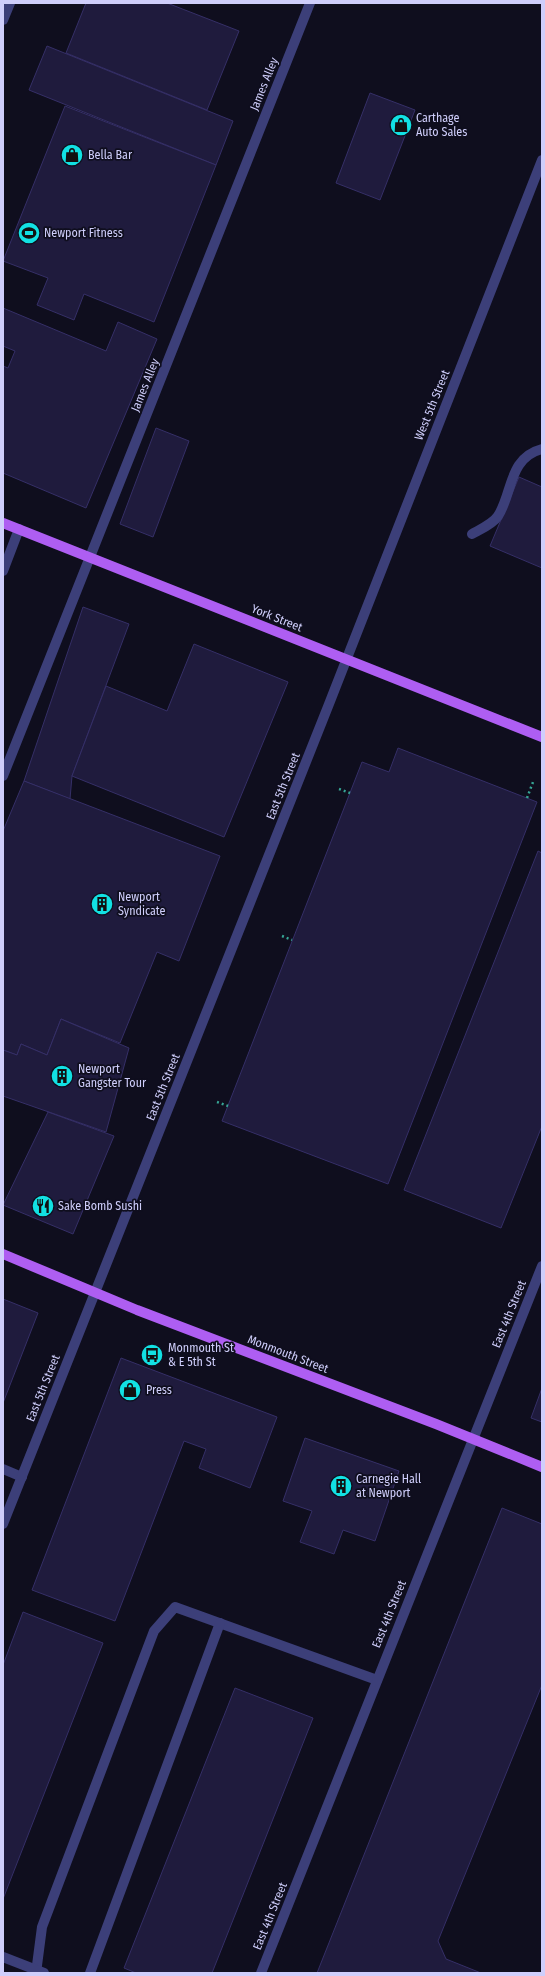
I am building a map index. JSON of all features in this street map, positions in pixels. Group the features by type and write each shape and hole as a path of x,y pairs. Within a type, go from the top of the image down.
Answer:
{"main road":[{"name":"York Street","path":"3,523 542,737"},
{"name":"Monmouth Street","path":"3,1254 95,1293 472,1438 542,1467"}],"street":[{"path":"3,20 10,3"},
{"name":"James Alley","path":"3,776 310,3"},
{"name":"West 5th Street","path":"347,660 542,160"},
{"path":"472,534 497,517 517,466 533,452 542,449"},
{"path":"3,571 19,529"},
{"name":"East 5th Street","path":"3,1524 347,660"},
{"name":"East 4th Street","path":"261,1973 472,1438 542,1266"},
{"path":"3,1469 22,1477"},
{"path":"3,1957 39,1972 42,1927 154,1631 175,1607 377,1680"},
{"path":"90,1973 220,1623"}],"path":[{"path":"527,798 533,782"},
{"path":"339,789 350,793"},
{"path":"282,936 292,940"},
{"path":"217,1102 228,1106"}],"building":[{"path":"86,3 167,3 239,31 207,110 66,53"},
{"path":"47,46 233,121 216,165 29,90"},
{"path":"370,93 415,110 380,200 336,183"},
{"path":"65,106 216,165 154,322 84,294 74,320 37,305 48,278 3,261"},
{"path":"3,308 106,351 118,322 157,339 86,508 3,473 3,366 8,368 15,351 3,346"},
{"path":"156,428 189,441 153,537 120,524"},
{"path":"519,477 542,487 542,568 490,546"},
{"path":"83,607 129,624 72,776 70,799 24,781"},
{"path":"194,644 288,682 224,837 72,776 106,686 167,711"},
{"path":"398,748 537,802 388,1184 222,1121 362,762 389,772"},
{"name":"Newport Syndicate","path":"24,781 220,856 179,961 157,952 120,1043 61,1019 47,1055 21,1044 17,1055 3,1050 3,831"},
{"path":"538,851 542,853 542,1126 501,1228 404,1190"},
{"name":"Newport Gangster Tour","path":"61,1019 129,1048 106,1132 3,1096 3,1050 17,1055 21,1044 47,1055"},
{"path":"48,1112 114,1136 73,1234 3,1205"},
{"path":"3,1299 38,1313 3,1403"},
{"path":"121,1358 277,1417 250,1488 199,1468 206,1449 184,1441 115,1621 32,1590"},
{"path":"542,1388 542,1422 531,1418"},
{"name":"Carnegie Hall at Newport","path":"305,1438 399,1471 375,1541 343,1530 334,1554 300,1542 312,1511 283,1501"},
{"path":"502,1508 542,1524 542,1685 438,1941 446,1959 481,1973 317,1973"},
{"path":"23,1612 103,1643 3,1899 3,1665"},
{"path":"235,1688 313,1718 212,1973 136,1973 124,1968"}],"place":[{"name":"Carthage Auto Sales","path":"401,125"},
{"name":"Bella Bar","path":"72,155"},
{"name":"Newport Fitness","path":"29,233"},
{"name":"Newport Syndicate","path":"102,904"},
{"name":"Newport Gangster Tour","path":"62,1076"},
{"name":"Sake Bomb Sushi","path":"43,1206"},
{"name":"Monmouth St & E 5th St","path":"152,1355"},
{"name":"Press","path":"130,1390"},
{"name":"Carnegie Hall at Newport","path":"341,1486"}]}
